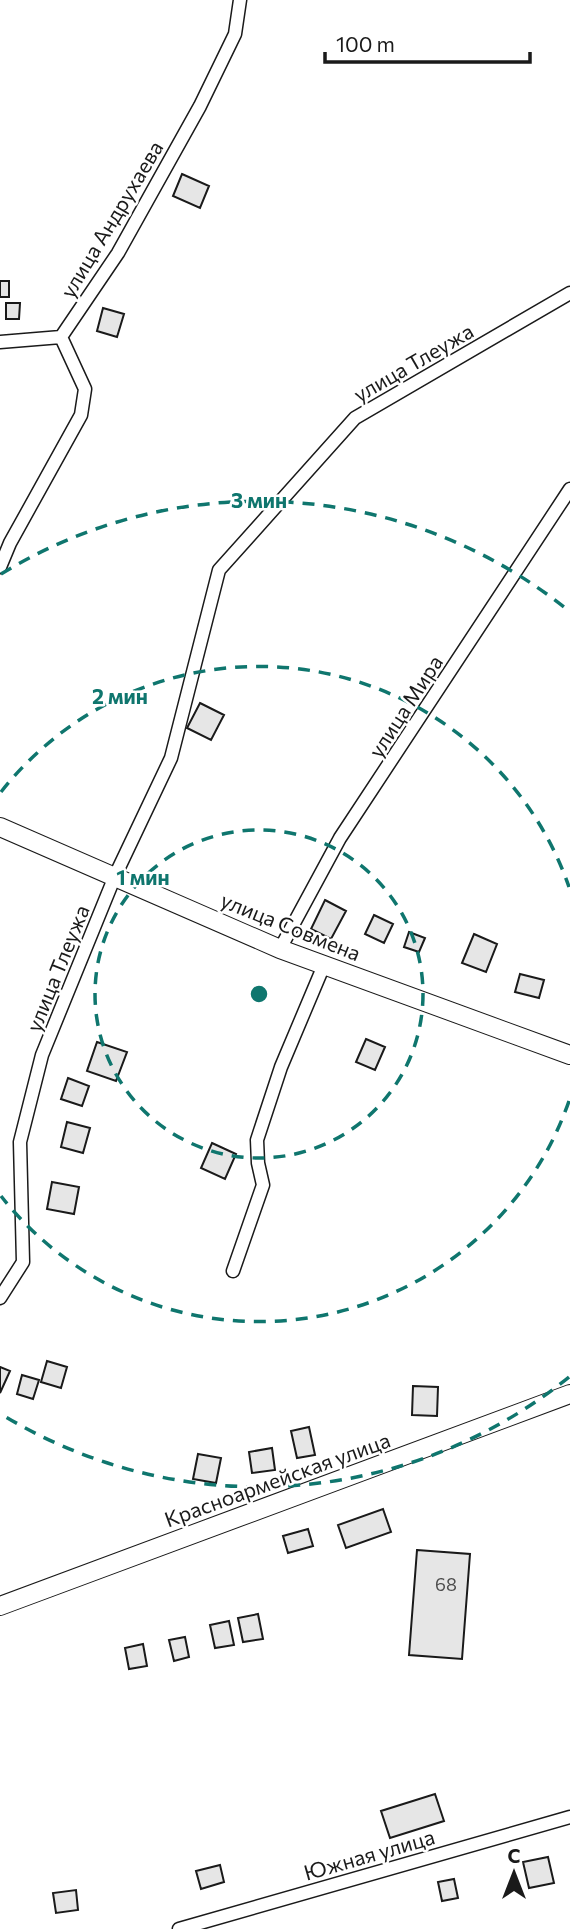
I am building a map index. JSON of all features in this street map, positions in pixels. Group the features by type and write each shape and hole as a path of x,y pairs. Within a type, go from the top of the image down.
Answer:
{"street":[{"name":"улица Андрухаева","path":"61,337 118,253 200,106 235,34 240,0"},
{"name":"улица Тлеужа","path":"0,1298 23,1262 20,1142 42,1055 116,876 171,758 219,570 355,418 570,293"},
{"path":"0,342 61,337 85,389 81,415 10,543 0,567"},
{"name":"улица Мира","path":"280,949 340,838 570,489"},
{"name":"улица Совмена","path":"0,827 280,949 570,1055"},
{"path":"233,1271 263,1185 257,1140 281,1067 324,965"},
{"name":"Красноармейская улица","path":"0,1606 570,1394"},
{"name":"Южная улица","path":"179,1929 570,1817"}],"building":[{"path":"182,174 209,186 200,208 173,196"},
{"path":"0,281 9,281 9,297 0,297"},
{"path":"6,303 20,303 19,319 6,319"},
{"path":"103,308 124,314 117,337 97,331"},
{"path":"200,703 224,715 211,740 187,728"},
{"path":"325,900 346,911 331,939 311,929"},
{"path":"374,915 393,924 384,943 365,934"},
{"path":"409,932 425,938 419,952 404,947"},
{"path":"474,934 497,944 486,972 462,963"},
{"path":"520,974 544,980 539,998 515,992"},
{"path":"366,1039 385,1047 375,1070 356,1062"},
{"path":"97,1042 127,1052 116,1081 87,1071"},
{"path":"68,1078 89,1086 82,1106 61,1099"},
{"path":"67,1122 90,1128 83,1153 61,1147"},
{"path":"212,1143 236,1154 225,1179 201,1168"},
{"path":"52,1182 79,1187 74,1214 47,1209"},
{"path":"47,1361 67,1367 61,1388 41,1382"},
{"path":"0,1367 10,1371 0,1393"},
{"path":"22,1375 39,1380 33,1399 17,1394"},
{"path":"413,1386 438,1387 437,1416 412,1415"},
{"path":"309,1427 315,1455 297,1458 291,1431"},
{"path":"272,1448 275,1470 252,1473 249,1452"},
{"path":"198,1454 221,1458 216,1483 193,1479"},
{"path":"383,1509 391,1532 346,1548 338,1525"},
{"path":"308,1529 313,1546 288,1553 283,1536"},
{"path":"417,1550 470,1554 462,1659 409,1655"},
{"path":"258,1614 263,1639 243,1642 238,1618"},
{"path":"229,1621 234,1645 215,1648 210,1625"},
{"path":"185,1637 189,1657 174,1661 169,1640"},
{"path":"143,1644 147,1666 129,1669 125,1648"},
{"path":"435,1794 444,1821 390,1838 381,1811"},
{"path":"548,1857 554,1883 529,1888 523,1862"},
{"path":"220,1865 224,1882 201,1889 196,1871"},
{"path":"454,1879 458,1898 442,1901 438,1882"},
{"path":"76,1890 78,1910 56,1913 53,1893"}]}
